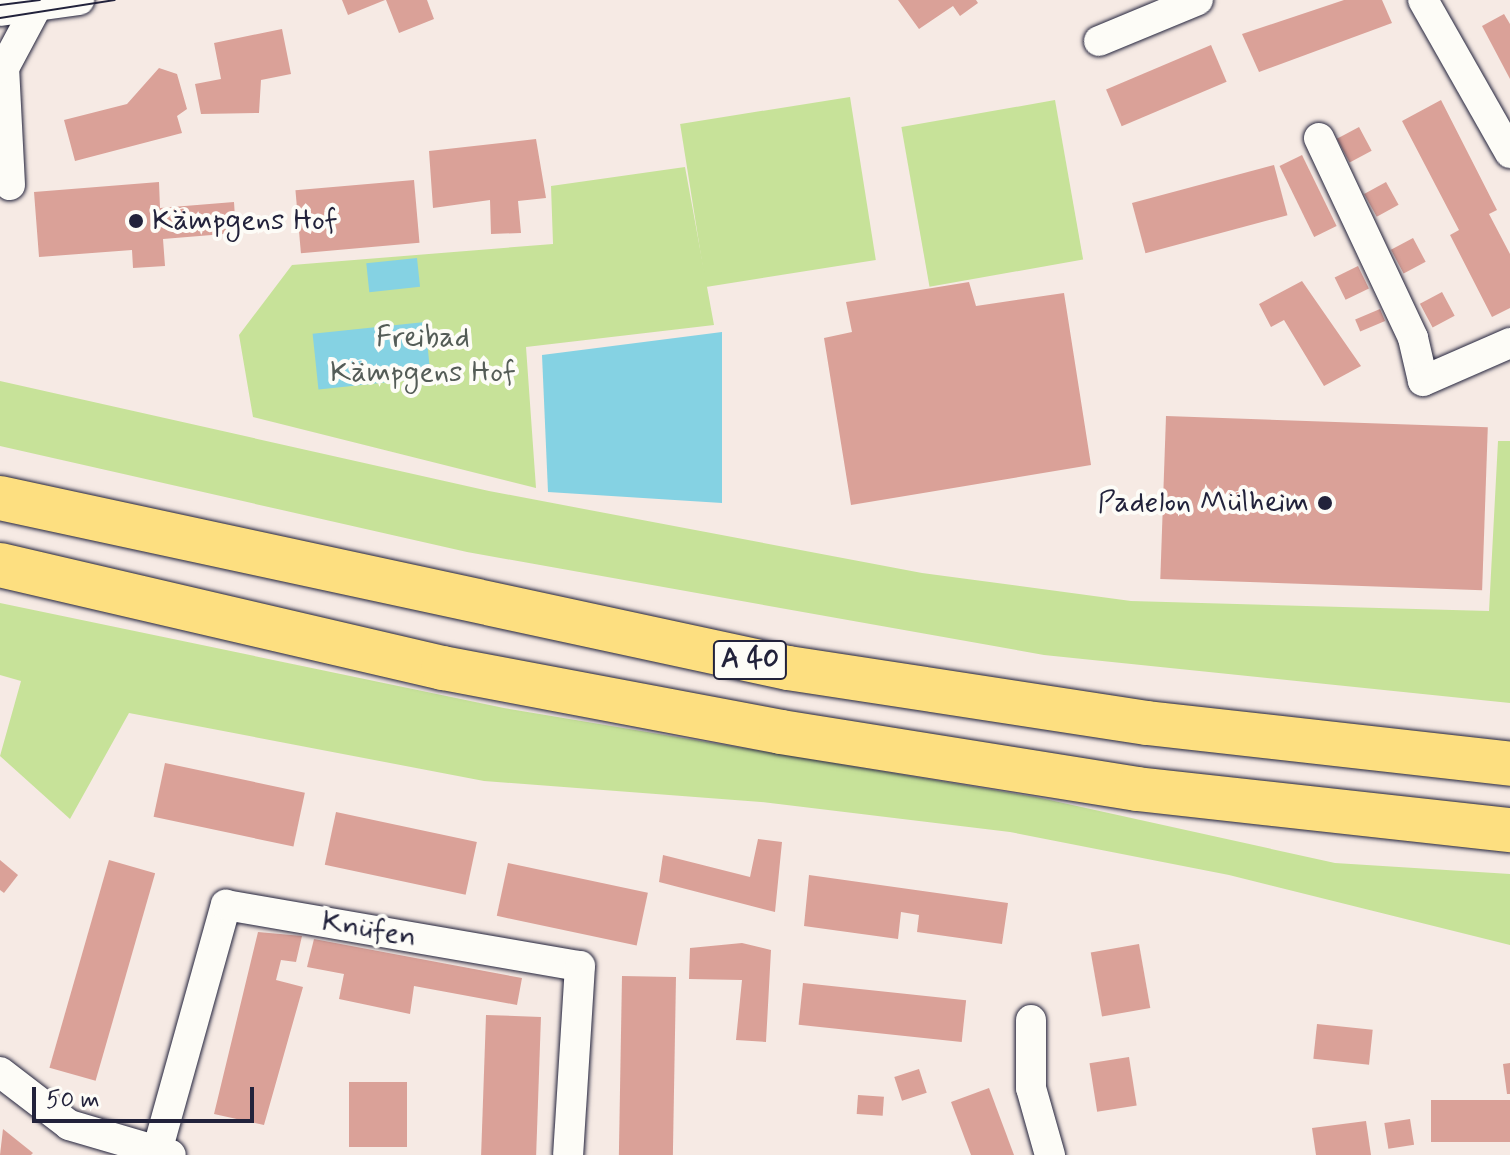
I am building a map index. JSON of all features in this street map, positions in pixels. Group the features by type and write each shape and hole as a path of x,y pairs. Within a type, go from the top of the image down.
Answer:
{"highway":[{"name":"A 40","path":"0,498 788,668 1147,723 1510,764"},
{"name":"A 40","path":"0,565 443,668 781,732 1137,789 1510,830"}],"street":[{"path":"0,11 79,0"},
{"path":"1099,41 1198,0"},
{"path":"1423,0 1510,153"},
{"path":"10,185 2,76 36,8"},
{"path":"1319,138 1413,338 1423,381 1510,343"},
{"name":"Knüfen","path":"0,1072 69,1125 161,1154 226,905 580,966 568,1155"},
{"path":"1031,1020 1031,1088 1050,1155"}],"green space":[{"path":"850,97 876,260 706,287 680,124"},
{"path":"1055,100 1083,260 930,287 901,127"},
{"name":"Freibad Kämpgens Hof","path":"685,167 714,325 526,347 536,488 253,417 239,335 292,265 553,244 551,186"},
{"path":"0,381 489,491 922,573 1131,601 1489,611 1498,441 1510,441 1510,703 1044,655 467,552 0,446"},
{"path":"0,603 504,708 1036,797 1335,863 1510,874 1510,945 1229,875 1010,832 761,802 484,781 129,713 70,819 0,756 21,681 0,675"}],"water":[{"path":"417,258 420,287 369,292 366,263"},
{"path":"425,322 431,378 318,390 313,334"},
{"path":"722,332 722,503 548,492 542,355"}],"building":[{"path":"342,0 385,0 348,15"},
{"path":"386,0 427,0 434,19 399,33"},
{"path":"898,0 976,0 978,3 960,16 953,6 919,29"},
{"path":"1344,0 1382,0 1392,23 1259,72 1242,34"},
{"path":"1504,14 1510,24 1510,79 1482,26"},
{"path":"282,29 291,74 261,80 259,113 201,114 195,84 221,79 214,43"},
{"path":"1211,45 1227,82 1122,126 1106,90"},
{"path":"159,68 177,74 187,109 177,116 182,133 75,161 64,120 127,104"},
{"path":"1441,100 1497,210 1489,214 1510,254 1510,308 1492,317 1450,235 1459,230 1402,121"},
{"path":"1359,127 1372,151 1350,163 1337,139"},
{"path":"536,139 546,198 518,201 521,233 491,234 490,200 433,208 429,151"},
{"path":"1302,155 1337,226 1314,237 1280,166"},
{"path":"1274,165 1287,215 1145,253 1132,203"},
{"path":"414,180 419,243 301,253 295,190"},
{"name":"Kämpgens Hof","path":"159,182 160,208 234,202 236,233 163,239 165,266 133,268 132,250 39,257 34,192"},
{"path":"1386,182 1399,205 1377,217 1364,194"},
{"path":"1413,238 1426,262 1404,274 1391,250"},
{"path":"1358,266 1369,288 1346,300 1335,277"},
{"path":"1302,281 1361,366 1324,386 1284,320 1271,327 1259,304"},
{"path":"969,282 976,306 1064,293 1091,465 851,505 824,338 852,332 846,302"},
{"path":"1442,292 1455,316 1433,328 1420,304"},
{"path":"1380,309 1385,321 1360,332 1355,320"},
{"name":"Padelon Mülheim","path":"1166,416 1488,427 1482,590 1160,579"},
{"path":"165,763 305,793 293,847 154,817"},
{"path":"336,812 477,842 466,895 325,865"},
{"path":"758,839 782,842 775,912 659,882 663,855 750,877"},
{"path":"0,860 18,875 4,893 0,890"},
{"path":"109,860 155,873 96,1081 49,1068"},
{"path":"508,863 648,893 637,946 497,916"},
{"path":"809,875 1008,903 1002,944 917,932 919,915 901,912 898,939 804,926"},
{"path":"258,932 302,936 296,962 281,960 276,980 303,987 264,1125 214,1114"},
{"path":"314,939 522,978 517,1005 414,986 410,1014 339,999 344,974 307,967"},
{"path":"742,943 771,950 766,1042 736,1040 742,980 689,979 690,948"},
{"path":"1139,944 1150,1008 1102,1017 1091,953"},
{"path":"622,976 676,977 673,1155 619,1155"},
{"path":"803,983 966,1000 962,1042 799,1025"},
{"path":"486,1015 541,1017 536,1155 481,1155"},
{"path":"1317,1024 1373,1030 1369,1065 1313,1059"},
{"path":"1129,1057 1137,1105 1097,1112 1089,1063"},
{"path":"1510,1063 1510,1094 1507,1094 1503,1064"},
{"path":"919,1069 927,1093 902,1101 894,1077"},
{"path":"349,1082 407,1082 407,1147 349,1147"},
{"path":"989,1088 1014,1155 971,1155 951,1102"},
{"path":"858,1095 884,1097 883,1116 857,1114"},
{"path":"1431,1100 1510,1100 1510,1142 1431,1142"},
{"path":"1410,1119 1414,1145 1388,1149 1384,1123"},
{"path":"1366,1121 1371,1155 1316,1155 1312,1128"},
{"path":"3,1129 33,1153 0,1155"}],"tram line":[{"path":"0,5 40,0"},
{"path":"0,18 115,0"}],"place":[{"name":"Kämpgens Hof","path":"136,221"},
{"name":"Padelon Mülheim","path":"1325,503"}]}
